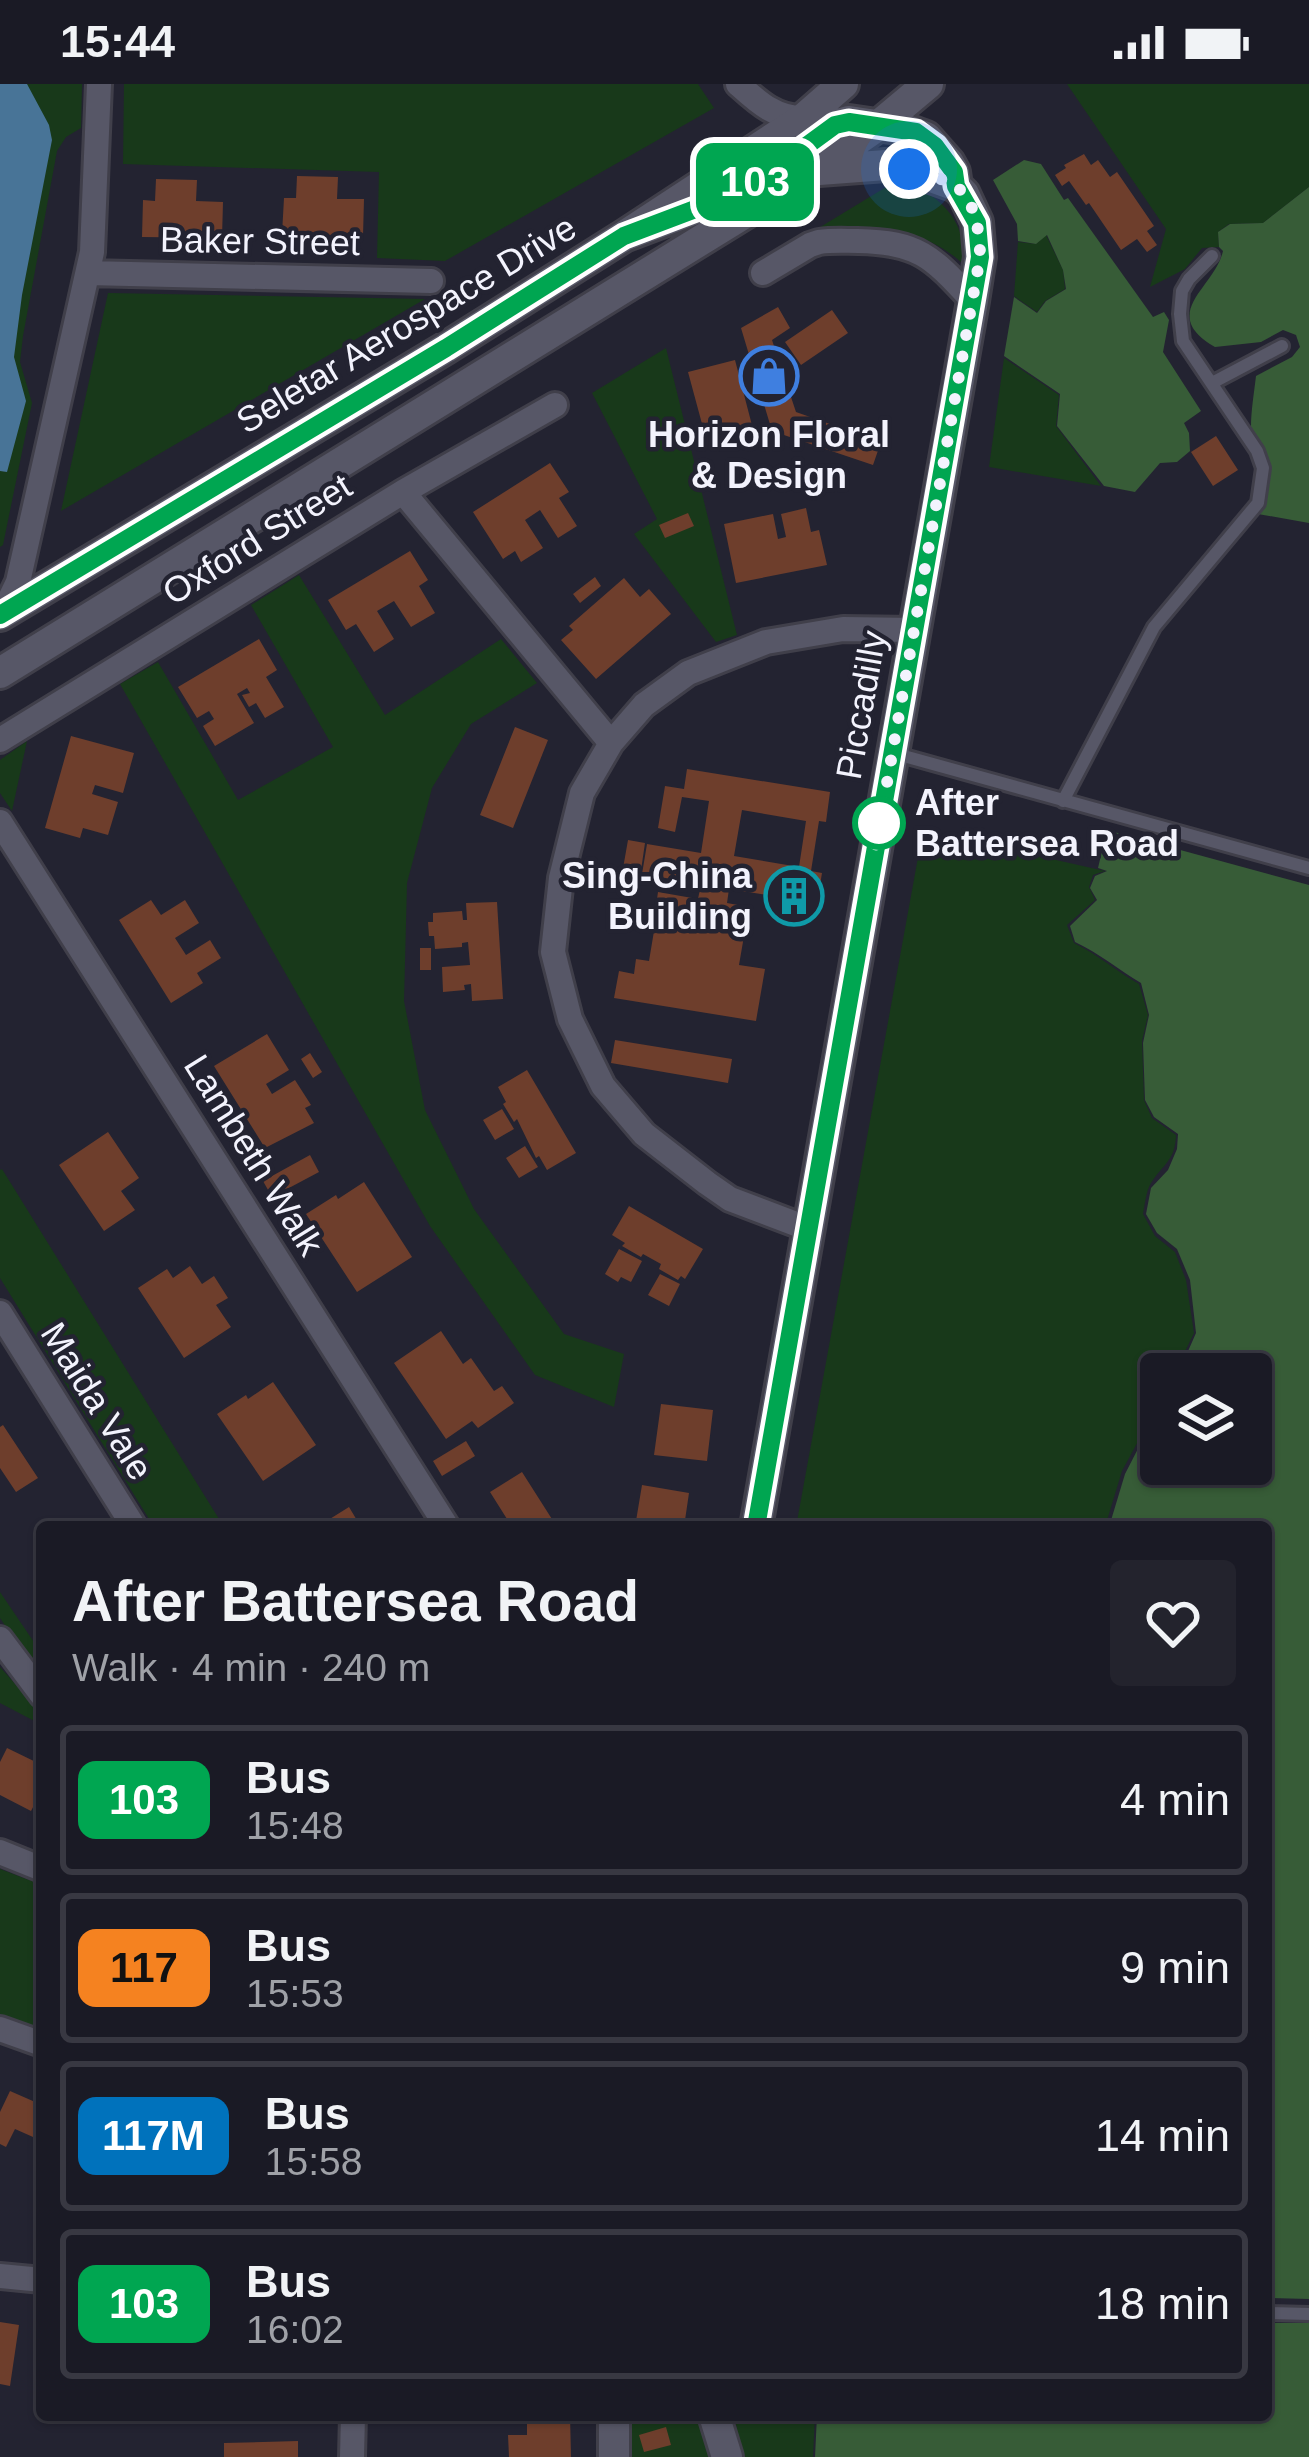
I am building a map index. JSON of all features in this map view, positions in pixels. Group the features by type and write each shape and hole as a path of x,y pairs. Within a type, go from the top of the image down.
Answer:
{"street":[{"path":"2,614 18,582 88,274 99,84"},
{"path":"737,84 778,116 804,118"},
{"name":"Seletar Aerospace Drive","path":"2,614 624,236 804,118 843,84"},
{"path":"0,673 813,171 928,84"},
{"path":"624,236 735,194 835,125 879,124"},
{"name":"Piccadilly","path":"757,1521 974,301 980,238 954,172 926,137 879,124"},
{"path":"813,171 886,165 956,186"},
{"path":"763,273 820,242 886,242 930,258 974,301"},
{"name":"Baker Street","path":"88,274 431,281"},
{"name":"Oxford Street","path":"0,740 403,492 555,405"},
{"path":"403,492 611,743"},
{"path":"808,1229 730,1199 644,1134 603,1086 570,1018 553,952 561,878 582,793 611,743 644,705 688,673 766,642 843,629 915,630"},
{"name":"Lambeth Walk","path":"0,822 443,1521"},
{"name":"Maida Vale","path":"0,1312 130,1521"},
{"path":"0,1639 36,1687"},
{"path":"0,1852 36,1867"},
{"path":"0,2029 36,2042"},
{"path":"0,2276 36,2279"},
{"path":"352,2457 353,2421"},
{"path":"614,2421 614,2457"},
{"path":"716,2421 728,2457"}],"lane":[{"path":"1063,801 1154,627 1258,503 1263,468 1257,451 1183,341 1182,291 1212,256"},
{"path":"1212,383 1282,346"},
{"path":"892,753 1309,868"},
{"path":"1272,2313 1309,2314"}],"green space":[{"path":"0,84 82,84 81,128 66,137 57,151 23,336 20,362 32,403 0,547"},
{"path":"124,84 698,84 714,108 445,261 377,258 379,172 123,164"},
{"path":"1067,84 1309,84 1309,187 1263,223 1229,224 1218,232 1219,247 1202,248 1185,269 1150,287 1166,229"},
{"path":"1024,160 1041,164 1153,317 1164,312 1169,320 1163,352 1201,411 1184,423 1190,451 1177,462 1160,463 1135,492 1104,486 1057,426 1060,394 1004,356 1014,297 1037,313 1066,289 1047,235 1036,244 1018,241 1017,224 993,180"},
{"path":"896,181 923,190 946,209 961,234 961,262 929,241 894,230 817,229"},
{"path":"1309,187 1309,523 1258,514 1268,476 1251,427 1256,376 1292,357 1300,347 1296,335 1283,330 1261,342 1215,347 1198,335 1190,311 1223,251 1218,232 1230,224 1263,223"},
{"path":"1046,235 1063,270 1065,289 1037,312 1014,296 1018,242 1036,244"},
{"path":"108,293 425,299 61,511"},
{"path":"666,348 737,635 716,642 634,534 657,519 592,393"},
{"path":"1004,358 1059,395 1056,426 1101,486 989,467"},
{"path":"299,575 385,715 501,639 537,683 471,724 432,788 407,883 404,1001 425,1110 474,1209 564,1334 624,1354 614,1407 535,1375 430,1226 120,684 158,662 238,800 333,747 251,605"},
{"path":"27,741 12,811 0,793 0,760"},
{"path":"923,830 1105,871 1093,875 1089,887 1095,900 1067,925 1074,943 1139,984 1148,1015 1142,1041 1144,1100 1152,1118 1176,1135 1171,1156 1149,1186 1143,1214 1155,1236 1175,1252 1186,1280 1194,1333 1184,1353 1140,1353 1140,1438 1122,1471 1107,1521 797,1521"},
{"path":"1107,830 1309,885 1309,2299 1272,2298 1272,1521 1111,1521 1140,1445 1140,1485 1272,1485 1272,1353 1187,1353 1196,1333 1190,1280 1177,1249 1157,1233 1146,1214 1151,1188 1168,1170 1178,1134 1154,1117 1145,1100 1143,1043 1149,1015 1141,983 1075,942 1070,926 1097,900 1090,888 1095,876 1107,871 1098,868"},
{"path":"0,1170 220,1521 150,1521 0,1278"},
{"path":"0,1592 36,1645 36,1672 0,1618"},
{"path":"0,1667 36,1707 36,1722 0,1703"},
{"path":"0,1869 36,1883 36,2030 0,2017"},
{"path":"1272,2323 1309,2323 1309,2457 815,2457 817,2421 1272,2421"},
{"path":"628,2421 702,2421 711,2457 628,2457"},
{"path":"735,2421 815,2421 813,2457 743,2457"}],"water":[{"path":"0,84 27,84 52,140 14,357 26,401 7,472 0,471"}],"building":[{"path":"1084,154 1091,165 1098,160 1110,177 1117,172 1154,226 1147,231 1157,245 1147,252 1137,239 1121,250 1069,181 1062,186 1055,175"},
{"path":"297,176 338,177 337,199 364,199 363,236 282,234 284,198 296,198"},
{"path":"156,179 197,180 196,201 223,202 222,238 142,237 143,200 155,201"},
{"name":"Horizon Floral & Design","path":"778,307 790,328 772,340 796,412 881,442 873,465 772,431 741,328"},
{"name":"Horizon Floral & Design","path":"832,310 848,333 801,365 785,342"},
{"name":"Horizon Floral & Design","path":"735,360 754,433 708,446 688,372"},
{"path":"1216,436 1238,470 1213,486 1191,452"},
{"path":"550,463 569,492 559,498 577,526 558,538 540,510 525,520 543,548 521,562 515,551 503,559 473,512"},
{"path":"806,508 811,532 819,530 827,565 736,583 724,524 773,514 778,539 786,537 781,514"},
{"path":"688,513 694,526 665,538 659,525"},
{"path":"410,551 428,580 419,586 435,613 411,627 394,601 377,611 394,639 374,652 356,624 346,630 328,600"},
{"path":"595,577 601,586 580,603 573,594"},
{"path":"624,578 640,597 649,589 671,614 596,679 561,640 573,630 569,626"},
{"path":"259,639 277,670 266,677 284,707 265,718 256,703 249,707 242,695 250,693 247,688 237,694 254,723 215,746 203,726 214,719 209,711 197,718 178,687"},
{"path":"515,727 548,740 513,828 480,815"},
{"path":"71,736 134,753 123,793 95,785 92,794 118,802 108,835 83,828 80,838 45,828"},
{"name":"Sing-China Building","path":"687,769 830,792 826,822 819,821 811,871 822,873 817,903 729,889 727,903 749,907 739,965 765,969 756,1021 614,998 619,971 634,974 636,959 649,961 656,919 673,921 675,909 656,906 658,892 698,899 701,884 642,874 647,844 701,853 709,801 682,797 675,832 658,828 665,786 684,789","holes":["742,810 806,821 799,867 734,856"]},
{"name":"Sing-China Building","path":"628,840 645,843 640,877 622,874"},
{"path":"151,900 161,915 185,900 199,923 175,938 186,955 210,940 221,958 197,973 203,983 171,1003 119,920"},
{"path":"497,902 503,999 472,1001 471,984 464,985 465,990 443,992 442,967 470,965 468,942 462,947 435,949 428,922 433,922 433,913 462,911 467,920 466,903"},
{"path":"420,948 431,948 431,970 420,970"},
{"path":"267,1034 289,1070 266,1084 272,1094 295,1080 311,1105 305,1108 314,1123 265,1148 214,1066"},
{"name":"Sing-China Building","path":"615,1040 732,1059 728,1083 611,1063"},
{"path":"310,1053 322,1072 313,1078 301,1059"},
{"path":"527,1070 576,1153 547,1170 503,1104 498,1087"},
{"path":"502,1109 514,1129 495,1140 483,1120"},
{"path":"108,1132 139,1178 121,1191 135,1210 104,1231 59,1165"},
{"path":"525,1146 538,1167 519,1178 506,1158"},
{"path":"310,1155 319,1172 272,1197 263,1181"},
{"path":"364,1182 412,1257 357,1292 306,1214"},
{"path":"629,1206 703,1249 685,1279 659,1269 661,1264 622,1246 625,1243 612,1235"},
{"path":"619,1249 642,1261 631,1282 621,1277 618,1282 605,1274"},
{"path":"190,1266 202,1284 214,1276 228,1298 216,1305 231,1327 184,1358 138,1288 167,1269 173,1278"},
{"path":"660,1274 680,1284 669,1306 648,1295"},
{"path":"441,1331 463,1364 471,1358 494,1391 502,1386 514,1403 478,1428 472,1421 446,1439 394,1363"},
{"path":"273,1382 316,1445 263,1481 217,1414"},
{"path":"661,1404 713,1410 707,1461 654,1455"},
{"path":"3,1425 38,1478 16,1492 0,1468"},
{"path":"466,1441 475,1456 442,1476 433,1461"},
{"path":"522,1472 553,1521 508,1521 490,1492"},
{"path":"642,1485 689,1493 685,1521 636,1521"},
{"path":"349,1507 357,1521 327,1521"},
{"path":"7,1748 36,1762 36,1801 31,1811 0,1795 0,1762"},
{"path":"10,2091 36,2102 36,2138 15,2129 6,2147 0,2144 0,2112"},
{"path":"0,2322 19,2325 10,2386 0,2384"},
{"path":"527,2421 570,2421 571,2457 509,2457 508,2435 527,2435"},
{"path":"666,2427 671,2445 644,2452 639,2435"},
{"path":"298,2441 298,2457 224,2457 224,2443"}],"bus line":[{"name":"103","path":"0,615 624,236 735,194 835,125 879,124 916,132 935,146 954,172 956,186 977,223 980,257 757,1521"}],"place":[{"name":"Horizon Floral & Design","path":"769,376"},
{"name":"After Battersea Road","path":"879,823"},
{"name":"Sing-China Building","path":"794,896"}],"route":[{"path":"879,823 876,845 980,257 977,223 964,194 956,186 909,169"}]}
